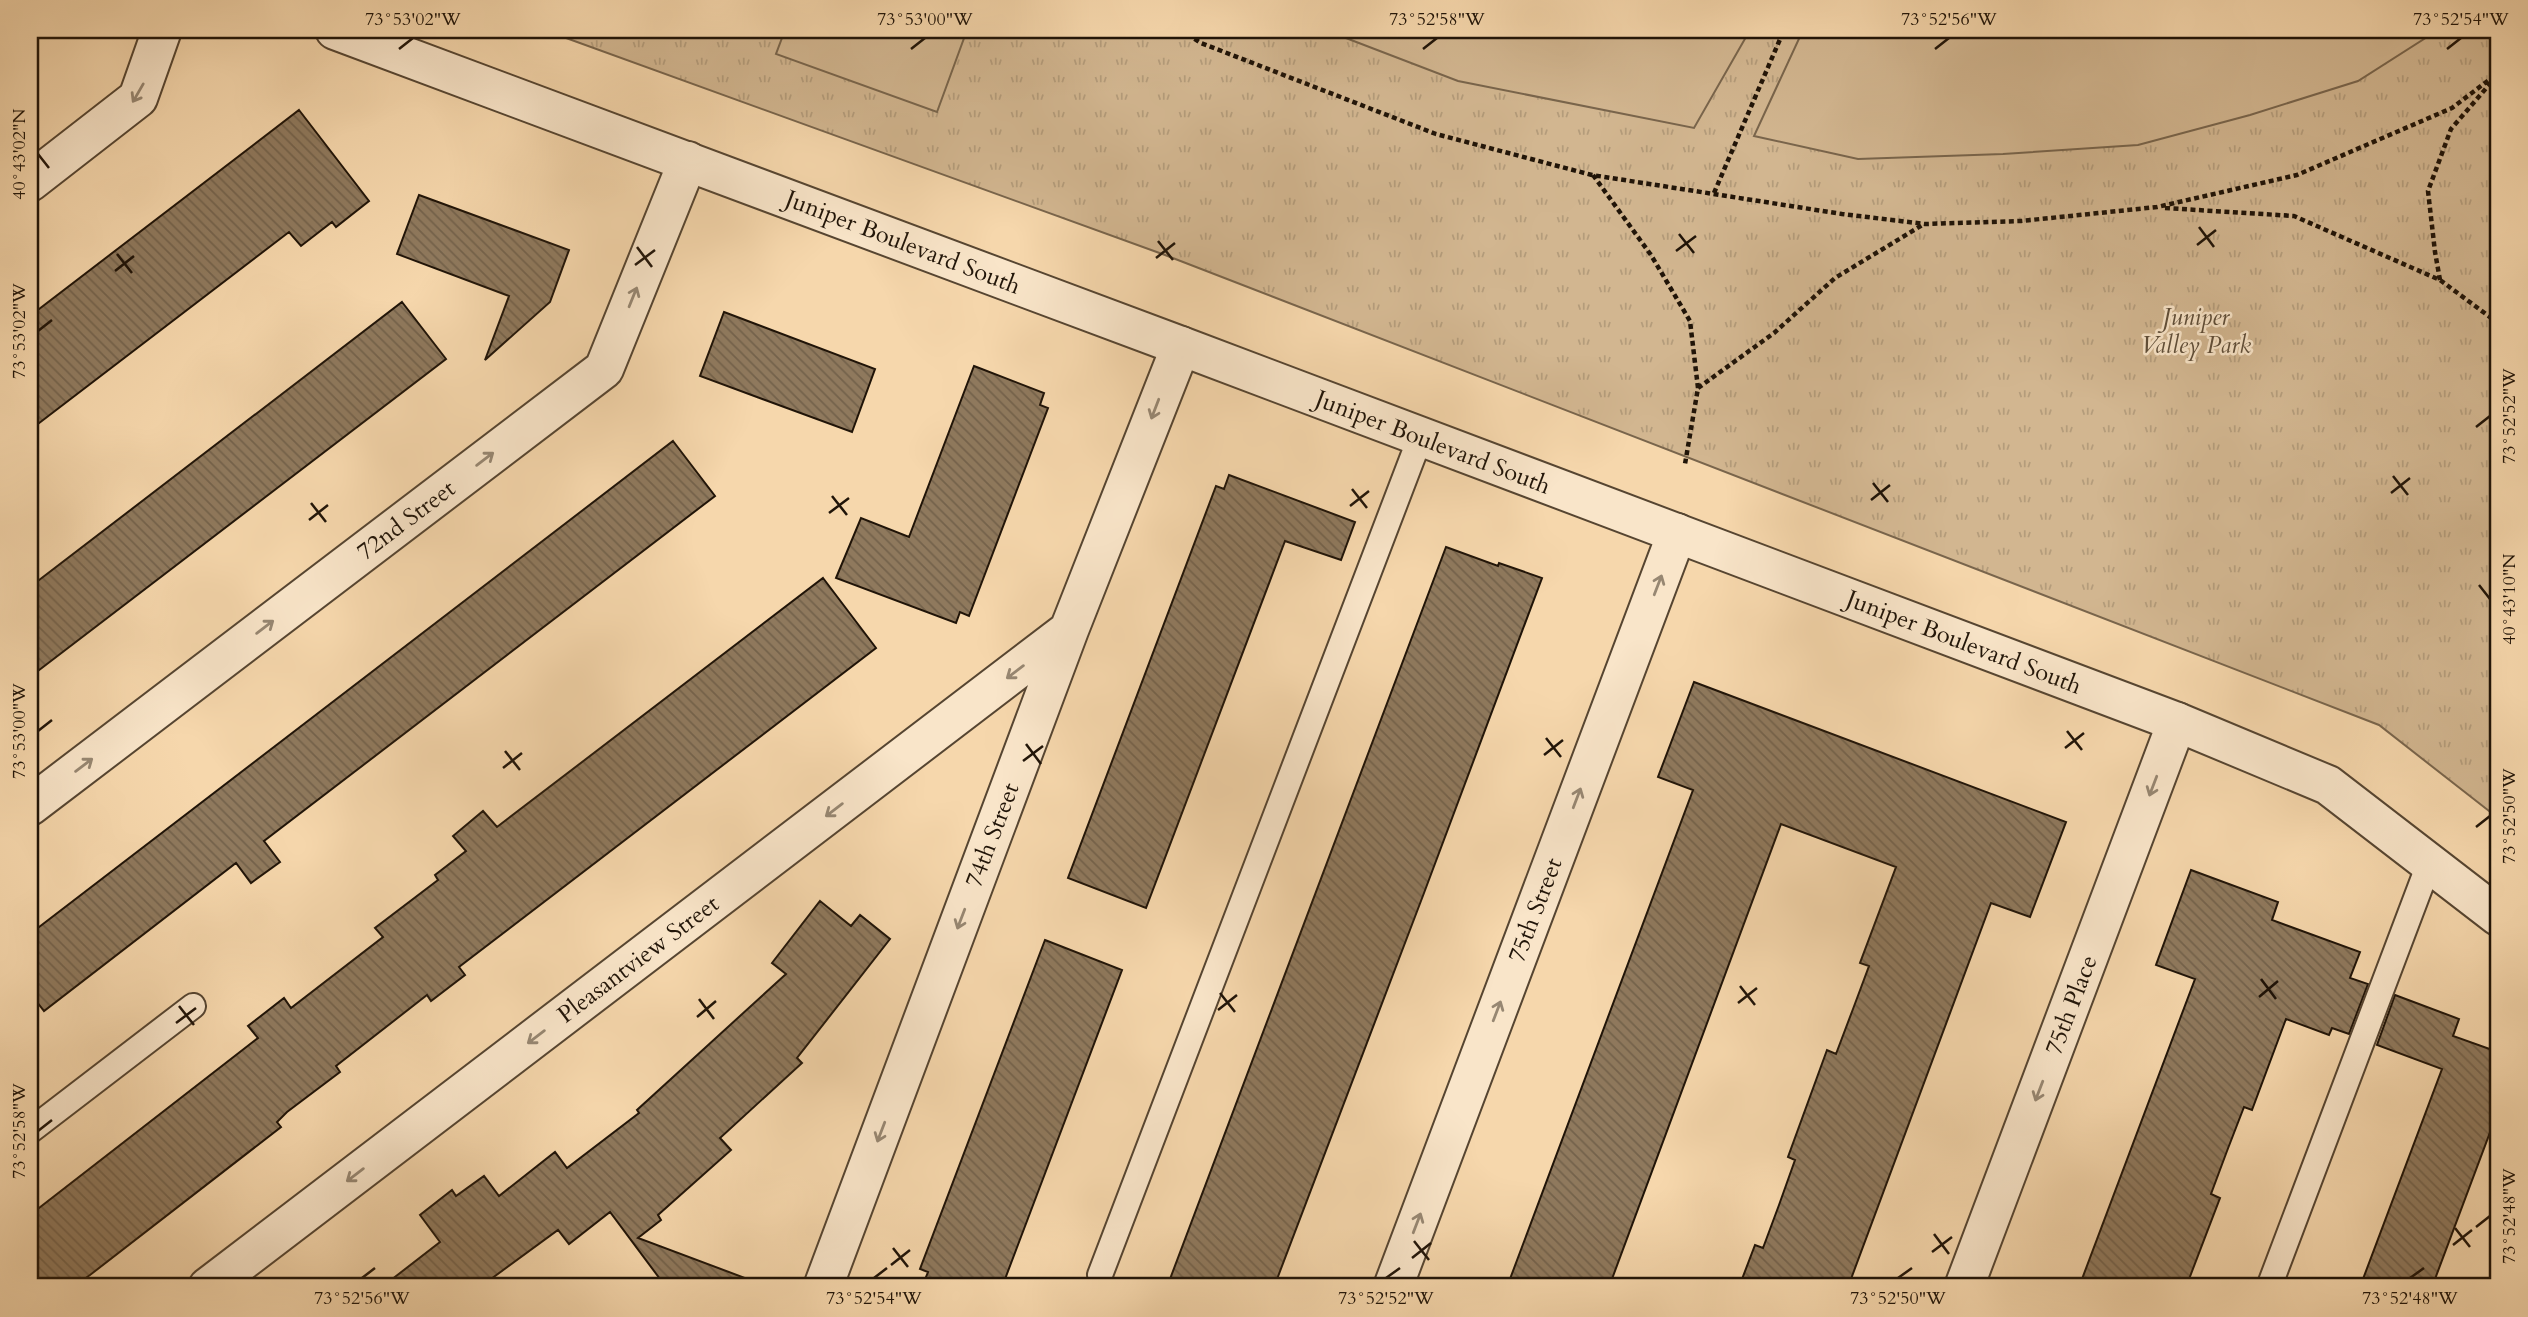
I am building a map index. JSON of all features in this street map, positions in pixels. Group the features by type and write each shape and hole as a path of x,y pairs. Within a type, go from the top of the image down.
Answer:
{"street":[{"path":"30,182 138,98 162,30"},
{"name":"Juniper Boulevard South","path":"335,30 2177,722 2328,785 2498,916"},
{"name":"72nd Street","path":"30,806 604,369 688,161"},
{"name":"74th Street","path":"823,1287 1069,630 1181,346"},
{"name":"75th Street","path":"1393,1287 1677,533"},
{"name":"Pleasantview Street","path":"208,1287 1069,630"},
{"name":"75th Place","path":"1964,1287 2177,722"}],"lane":[{"path":"1100,1275 1420,438"},
{"path":"2269,1287 2429,864"},
{"path":"30,1131 193,1006"}],"path":[{"path":"1180,30 1201,43 1436,134 1592,174 1842,214 1925,223 2021,221 2157,208 2297,175 2452,108 2498,74"},
{"path":"1714,193 1784,30"},
{"path":"2440,280 2434,252 2428,191 2451,129 2498,74"},
{"path":"1592,174 1651,255 1690,320 1698,388 1685,464"},
{"path":"2157,208 2294,216 2440,280 2498,323"},
{"path":"1698,388 1774,333 1835,278 1925,223"}],"green space":[{"name":"Juniper Valley Park","path":"544,30 2498,30 2498,818 2379,725 1165,255"},
{"path":"785,30 967,30 937,112 776,54"},
{"path":"1325,30 1750,30 1694,128 1458,81"},
{"path":"1803,30 2438,30 2358,81 2250,115 2138,145 2003,154 1858,159 1754,136"}],"building":[{"path":"299,110 369,201 336,227 332,222 301,246 289,232 30,430 30,316"},
{"path":"419,195 569,250 550,302 485,360 509,296 397,254"},
{"path":"402,302 446,359 30,677 30,587"},
{"path":"724,312 875,369 852,432 700,376"},
{"path":"974,366 1044,393 1040,405 1048,408 969,616 960,612 956,623 836,578 861,518 909,537"},
{"path":"673,441 715,496 264,841 280,862 251,883 236,863 44,1011 30,993 30,934"},
{"path":"1229,475 1355,522 1341,560 1285,541 1146,908 1068,878 1216,486 1224,489"},
{"path":"1446,547 1498,566 1499,563 1542,578 1424,893 1274,1287 1167,1287"},
{"path":"823,578 876,648 459,967 465,975 431,1001 427,995 336,1066 340,1072 287,1112 277,1122 281,1127 90,1275 73,1287 30,1287 30,1215 258,1038 248,1026 284,998 291,1008 383,937 375,928 438,880 435,875 466,851 453,836 483,811 497,827"},
{"path":"1694,682 2066,822 2030,917 1991,903 1848,1287 1739,1287 1755,1245 1763,1248 1779,1205 1795,1160 1788,1157 1827,1050 1836,1054 1853,1009 1869,966 1860,963 1896,867 1781,824 1609,1287 1507,1287 1693,790 1658,777"},
{"path":"2191,870 2278,902 2272,920 2360,952 2350,978 2368,984 2349,1034 2332,1028 2329,1035 2286,1019 2252,1110 2244,1107 2227,1151 2211,1194 2220,1198 2186,1287 2079,1287 2195,979 2156,965"},
{"path":"820,901 851,926 860,915 890,939 797,1058 802,1063 720,1138 731,1150 658,1215 661,1220 638,1238 761,1284 760,1287 666,1287 610,1212 569,1244 558,1230 480,1287 382,1287 440,1242 420,1215 452,1190 456,1196 484,1176 499,1196 555,1152 567,1168 639,1113 637,1110 786,974 772,963"},
{"path":"1045,940 1122,970 1002,1287 922,1287 928,1272 920,1269"},
{"path":"2395,995 2459,1019 2453,1036 2498,1052 2498,1111 2432,1287 2360,1287 2442,1069 2377,1045"}]}
